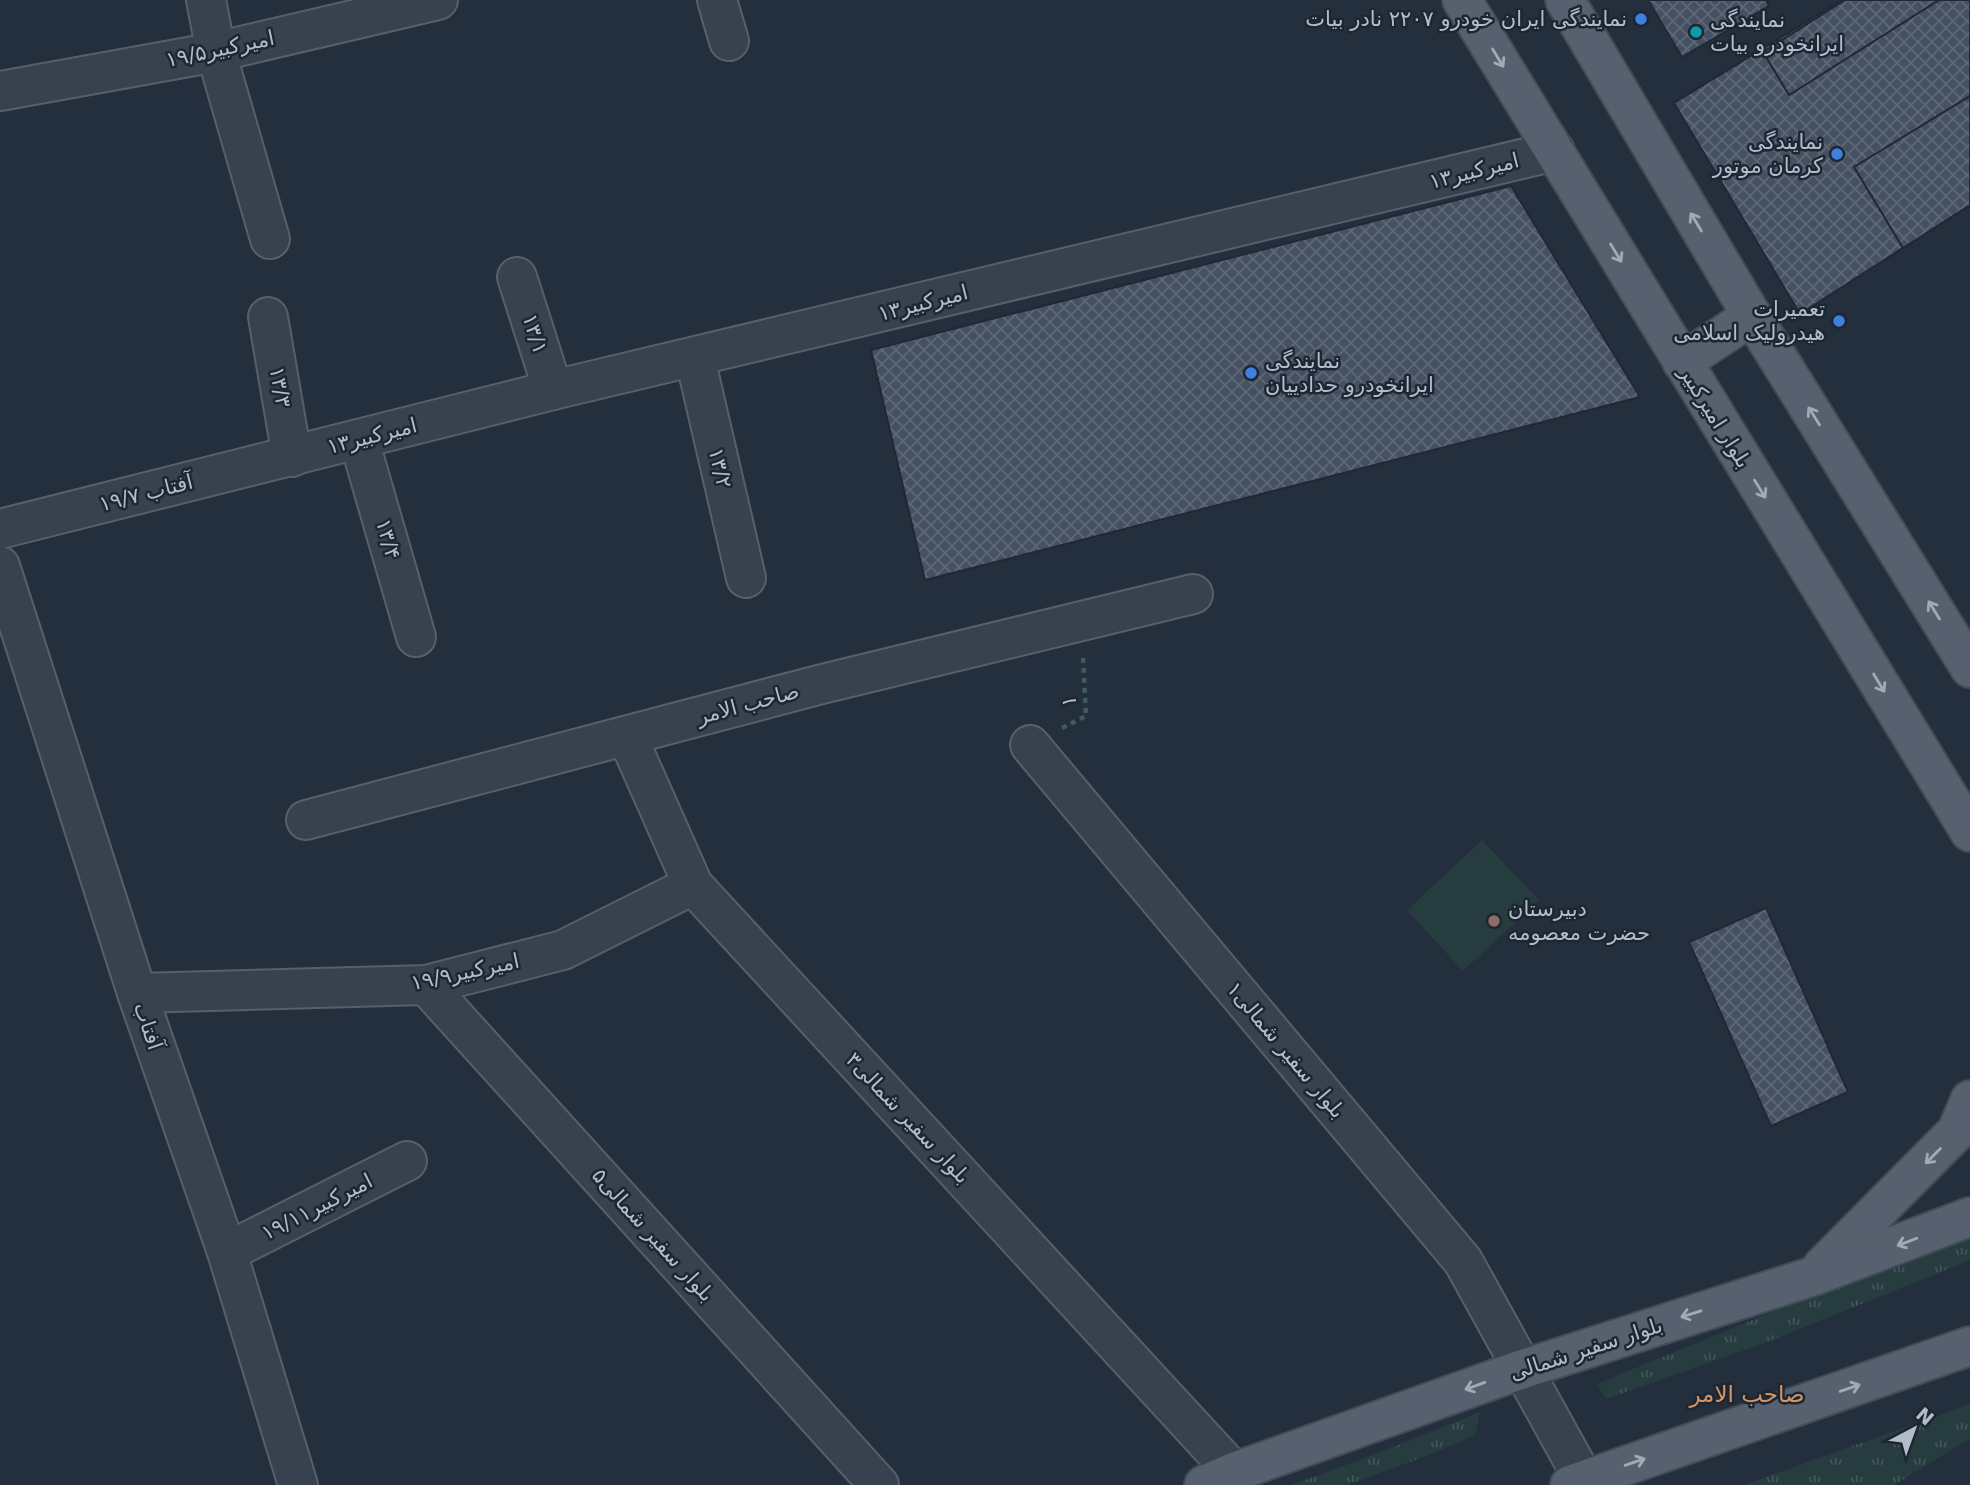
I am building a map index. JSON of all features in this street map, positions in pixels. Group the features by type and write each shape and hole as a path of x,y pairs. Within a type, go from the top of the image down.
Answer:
{"main road":[{"name":"بلوار امیرکبیر","path":"1462,0 1970,832"},
{"path":"1565,0 1752,316 1970,668"},
{"path":"1682,362 1752,316"},
{"path":"1814,1276 1957,1131 1970,1100"},
{"name":"بلوار سفیر شمالی","path":"1219,1478 1523,1369 1814,1276 1970,1217"},
{"path":"1577,1483 1970,1346"}],"street":[{"path":"206,0 216,51 270,239"},
{"name":"امیرکبیر۱۹/۵","path":"0,91 216,51 438,0"},
{"path":"717,0 729,41"},
{"name":"امیرکبیر۱۳","path":"292,457 553,390 1555,151"},
{"name":"۱۳/۱","path":"517,277 553,390"},
{"name":"۱۳/۳","path":"268,317 292,457"},
{"name":"۱۳/۲","path":"695,358 746,578"},
{"name":"۱۳/۴","path":"359,440 416,637"},
{"name":"آفتاب ۱۹/۷","path":"0,529 292,457"},
{"name":"آفتاب","path":"0,566 137,993 227,1252 298,1485"},
{"name":"صاحب الامر","path":"306,820 822,684 1193,594"},
{"name":"بلوار سفیر شمالی۳","path":"627,736 693,885 1219,1478"},
{"name":"بلوار سفیر شمالی۱","path":"1030,745 1463,1261 1523,1369 1577,1483"},
{"name":"امیرکبیر۱۹/۹","path":"137,993 426,985 563,950 693,885"},
{"name":"بلوار سفیر شمالی۵","path":"426,985 879,1485"},
{"name":"امیرکبیر۱۹/۱۱","path":"227,1252 407,1161"}],"path":[{"name":"۱","path":"1030,745 1086,716 1080,621"}],"green space":[{"path":"1482,840 1539,900 1463,971 1407,910"},
{"path":"1970,1239 1970,1260 1770,1341 1606,1399 1597,1384 1823,1291"},
{"path":"1970,1404 1970,1438 1894,1485 1744,1485"},
{"path":"1480,1412 1475,1435 1434,1453 1347,1485 1291,1485 1379,1453"}],"building":[{"name":"نمایندگی ایرانخودرو بیات","path":"1648,0 1766,0 1769,6 1682,57"},
{"name":"نمایندگی کرمان موتور","path":"1842,0 1970,0 1970,205 1800,314 1674,103"},
{"path":"1845,0 1939,0 1789,95 1763,52"},
{"path":"1970,96 1970,205 1903,248 1854,167"},
{"name":"نمایندگی ایرانخودرو حدادییان","path":"1511,186 1640,397 925,580 871,350"},
{"path":"1766,908 1848,1092 1771,1126 1689,942"}],"place":[{"name":"نمایندگی ایران خودرو ۲۲۰۷ نادر بیات","path":"1641,19"},
{"name":"نمایندگی ایرانخودرو بیات","path":"1696,32"},
{"name":"نمایندگی کرمان موتور","path":"1837,154"},
{"name":"تعمیرات هیدرولیک اسلامی","path":"1839,321"},
{"name":"نمایندگی ایرانخودرو حدادییان","path":"1251,373"},
{"name":"دبیرستان حضرت معصومه","path":"1494,921"}],"district":[{"name":"صاحب الامر","path":"1747,1394"}]}
